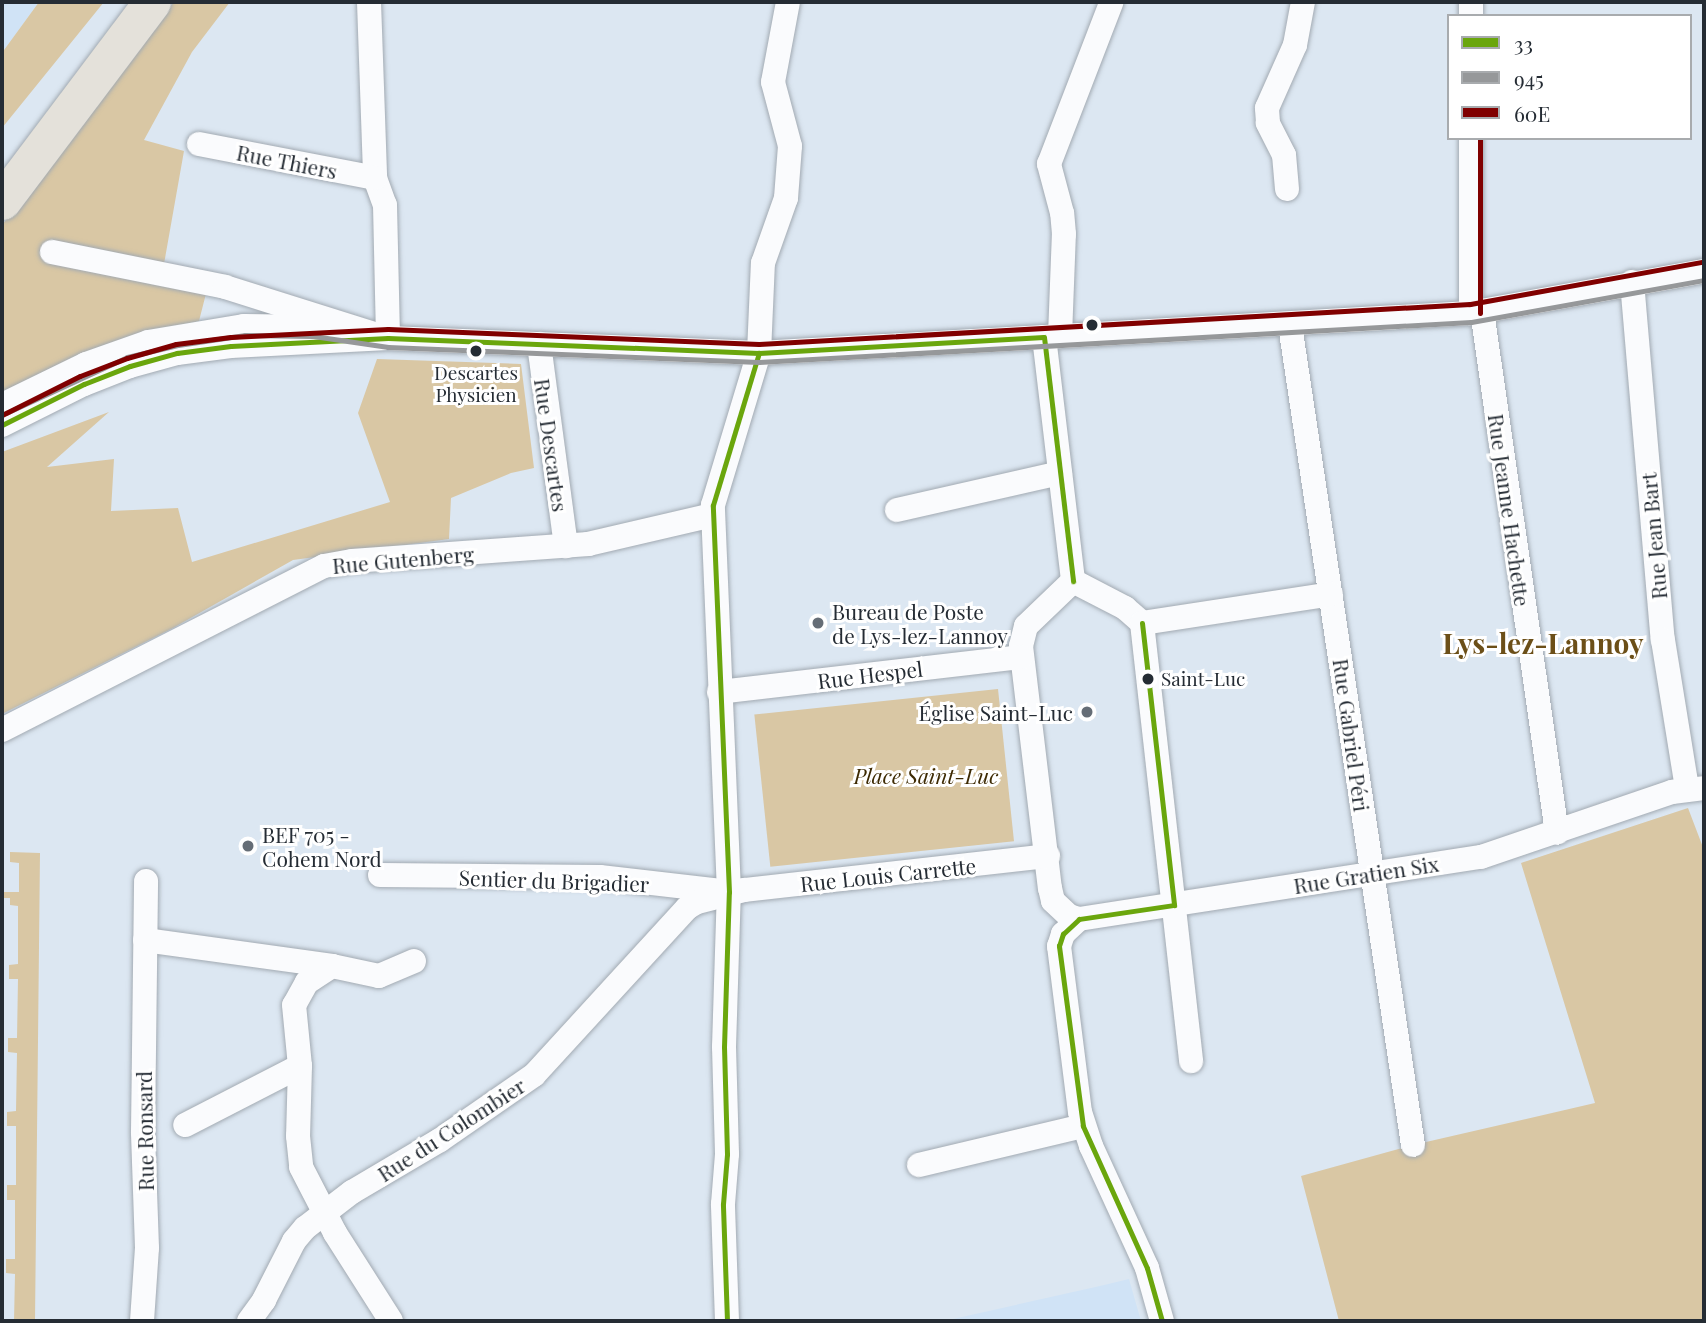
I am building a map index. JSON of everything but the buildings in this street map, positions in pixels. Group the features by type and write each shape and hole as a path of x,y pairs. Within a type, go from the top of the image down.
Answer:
{"highway":[{"path":"2,178 135,2"},
{"path":"2,201 152,2"}],"street":[{"path":"369,2 375,178 385,205 387,338"},
{"path":"727,1321 723,1203 727,1154 724,1047 729,892 713,515 718,484 759,353 763,263 784,207 791,155 773,82 788,2"},
{"path":"1287,189 1284,155 1268,124 1267,108 1295,45 1303,2"},
{"path":"1073,582 1060,473 1052,336 1064,233 1062,213 1049,164 1111,3"},
{"name":"Rue Jeanne Hachette","path":"1471,140 1477,312 1557,833"},
{"name":"Rue Thiers","path":"199,144 375,178"},
{"path":"52,253 225,286 387,338"},
{"path":"2,405 86,364 124,349 176,336 230,337 314,327 387,338 759,353 1290,325 1477,312 1704,271"},
{"name":"Rue Jean Bart","path":"1632,282 1660,614 1671,699 1696,788"},
{"path":"225,286 230,337"},
{"name":"Rue Gabriel Péri","path":"1290,325 1413,1145"},
{"path":"2,425 95,380 140,362 230,337"},
{"name":"Rue Descartes","path":"539,344 566,546"},
{"path":"897,510 1060,473"},
{"name":"Rue Gutenberg","path":"2,730 324,566 352,561 566,546 608,540 713,515"},
{"path":"1073,582 1125,608 1142,624 1191,1061"},
{"path":"1073,582 1026,626 1021,636 1021,657 1053,901 1060,910 1079,919 1063,934 1059,946 1083,1126 1147,1268 1162,1321"},
{"path":"1142,624 1331,594"},
{"name":"Rue Hespel","path":"719,692 1021,657"},
{"name":"Rue Gratien Six","path":"1079,919 1480,857 1696,788"},
{"name":"Rue Louis Carrette","path":"729,892 1048,856"},
{"name":"Sentier du Brigadier","path":"380,875 600,877 729,892"},
{"name":"Rue Ronsard","path":"142,1321 146,1248 143,1132 146,881"},
{"name":"Rue du Colombier","path":"249,1321 264,1300 294,1241 324,1212 352,1192 440,1140 520,1086 549,1061 687,908 709,897 729,892"},
{"path":"145,940 332,966 379,976 414,961"},
{"path":"332,966 307,982 294,1005 300,1066 298,1154 301,1167 324,1212 391,1321"},
{"name":"Rue Ronsard","path":"185,1125 300,1066"},
{"path":"919,1165 1083,1126"}],"shaded area":[{"path":"2,2 39,2 4,50 2,47"},
{"path":"1129,1279 1141,1321 944,1321 1100,1286"}],"green space":[{"path":"39,2 104,2 2,128 2,47 4,50"},
{"path":"174,2 230,2 192,52 144,140 184,151 164,264 210,278 199,321 104,346 2,398 2,225"},
{"path":"377,359 521,364 534,468 511,473 451,498 449,539 293,560 173,628 2,714 2,452 109,412 47,467 114,459 111,511 178,508 192,562 390,502 358,413"},
{"name":"Place Saint-Luc","path":"998,689 1014,841 770,867 754,715"},
{"path":"1688,808 1704,850 1704,1321 1339,1321 1301,1176 1413,1145 1595,1103 1521,863"},
{"path":"10,852 40,853 35,1321 14,1321 15,1274 6,1273 6,1259 15,1259 15,1200 7,1200 7,1185 16,1185 16,1126 7,1126 7,1112 16,1111 17,1053 8,1052 8,1038 17,1038 18,979 9,979 9,965 18,964 18,906 10,905 10,898 2,898 2,892 19,892 19,863 10,862"}],"transit line":[{"name":"60E","path":"1480,140 1480,313"},
{"name":"60E","path":"2,415 80,376 127,358 176,344 231,337 388,329 759,344 1470,304 1702,262"},
{"name":"945","path":"6,413 127,357 178,345 245,335 313,336 388,347 759,362 1471,322 1704,280"},
{"name":"33","path":"1044,337 1073,581"},
{"name":"33","path":"2,425 84,384 130,366 177,353 231,346 388,338 759,353 1044,337"},
{"name":"33","path":"727,1321 723,1204 727,1154 724,1047 729,892 713,505 759,353"},
{"name":"33","path":"1142,623 1174,905"},
{"name":"33","path":"1162,1321 1147,1268 1083,1126 1059,946 1063,934 1079,919 1174,905"}],"place":[{"name":"Descartes Physicien","path":"476,351"},
{"name":"Bureau de Poste de Lys-lez-Lannoy","path":"818,623"},
{"name":"Saint-Luc","path":"1148,679"},
{"name":"Église Saint-Luc","path":"1087,712"},
{"name":"BEF 705 - Cohem Nord","path":"248,846"}],"district":[{"name":"Lys-lez-Lannoy","path":"1543,643"}]}
